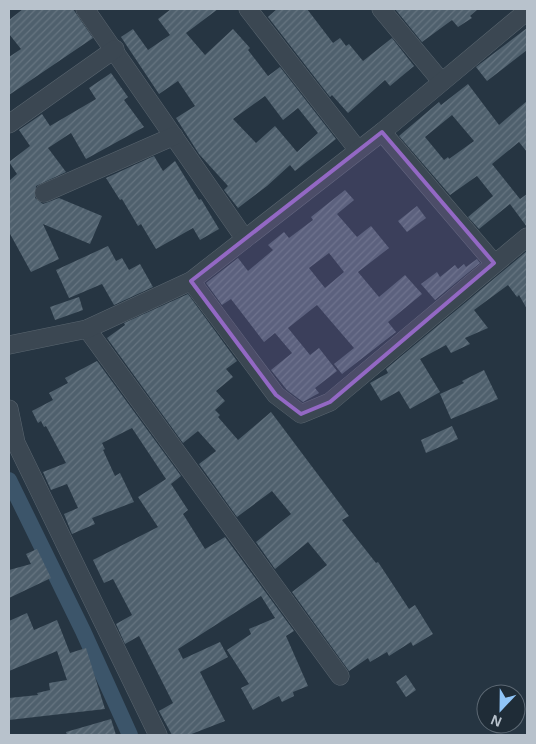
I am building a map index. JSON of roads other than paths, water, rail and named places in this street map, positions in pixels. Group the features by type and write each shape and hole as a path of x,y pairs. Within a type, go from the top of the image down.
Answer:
{"street":[{"path":"85,9 115,49 245,238"},
{"path":"248,9 358,150"},
{"path":"381,9 441,81"},
{"path":"9,345 87,329 191,281 382,132 524,11"},
{"path":"9,124 115,49"},
{"path":"382,132 494,263"},
{"path":"44,194 174,136"},
{"path":"191,281 276,395 301,414 330,402 527,237"},
{"path":"87,329 340,676"},
{"path":"9,409 16,443 158,735"}],"waterway":[{"path":"9,480 83,631 130,735"}]}
